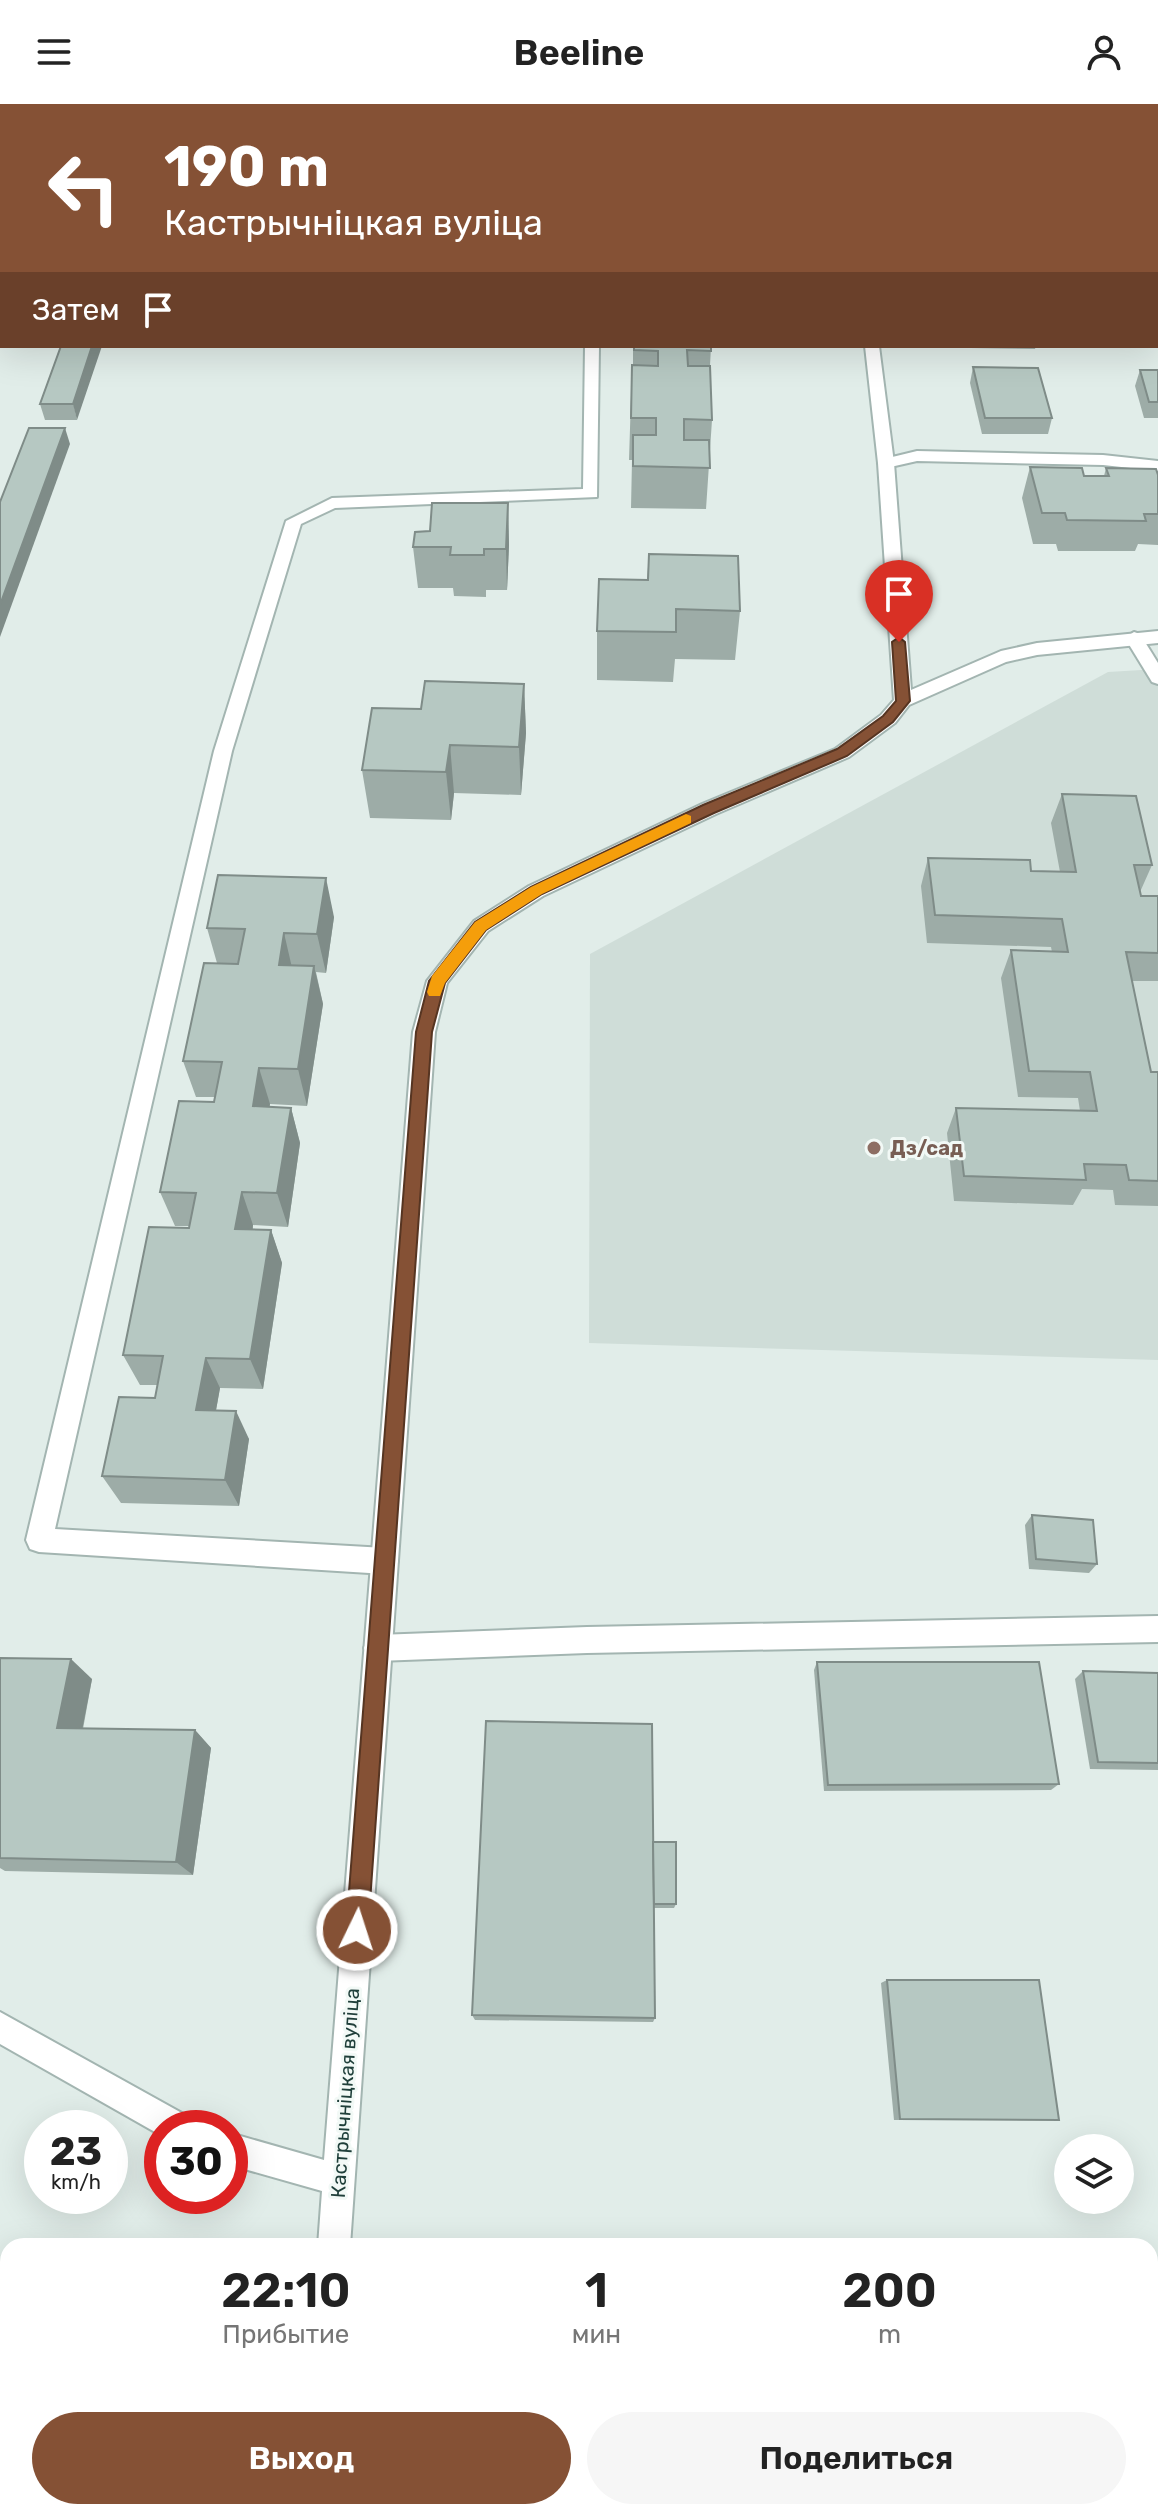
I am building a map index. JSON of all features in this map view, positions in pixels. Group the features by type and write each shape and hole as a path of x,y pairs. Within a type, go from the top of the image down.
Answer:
{"street":[{"path":"385,1561 39,1540 223,751 294,521 332,503 591,494 592,348"},
{"path":"872,348 886,463 903,701 1001,657 1037,649 1158,637"},
{"path":"886,463 917,456 1103,460 1158,466"},
{"path":"1134,638 1158,678"},
{"name":"Кастрычніцкая вуліца","path":"334,2238 424,1032 437,981 481,926 536,891 709,809 842,753 888,719 903,701"},
{"path":"378,1648 618,1639 1158,1629"},
{"path":"0,2027 146,2110"},
{"path":"248,2154 338,2180"}],"shaded area":[{"name":"Дз/сад","path":"1158,669 1158,1360 589,1343 590,954 1108,672"}],"building":[{"path":"60,348 91,348 73,404 40,404"},
{"path":"711,348 711,351 687,350 688,366 710,366 712,420 684,419 684,440 709,440 710,468 633,466 633,435 656,435 656,418 631,418 632,365 658,366 658,351 634,350"},
{"path":"973,367 1038,368 1052,418 985,418"},
{"path":"1140,370 1158,370 1158,402 1149,402"},
{"path":"29,428 65,428 0,605 0,502"},
{"path":"1030,467 1082,468 1084,476 1109,476 1106,468 1156,469 1158,514 1144,514 1146,521 1067,520 1065,513 1042,513"},
{"path":"432,503 508,503 506,549 484,549 484,555 450,555 451,547 413,547 415,532 430,531"},
{"path":"649,554 738,556 740,611 676,609 676,632 597,631 599,579 648,580"},
{"path":"425,681 524,684 519,747 450,745 446,772 362,770 372,708 421,709"},
{"path":"1062,794 1136,796 1152,865 1134,865 1141,896 1158,896 1158,953 1126,952 1151,1072 1158,1072 1158,1181 1129,1180 1126,1165 1084,1164 1086,1180 964,1176 956,1108 1097,1111 1090,1072 1029,1071 1011,950 1068,952 1062,919 935,915 928,858 1030,860 1031,871 1076,872"},
{"path":"218,875 326,878 317,934 284,933 279,965 314,966 298,1069 259,1068 253,1106 291,1108 277,1193 242,1192 235,1229 271,1230 250,1359 206,1358 196,1410 236,1411 225,1480 102,1476 119,1397 155,1398 163,1356 123,1355 149,1227 189,1228 196,1193 160,1192 179,1101 214,1102 222,1062 183,1061 204,963 238,964 245,929 207,928"},
{"path":"1032,1515 1093,1520 1097,1564 1036,1559"},
{"path":"0,1658 71,1659 57,1728 195,1730 176,1862 0,1858"},
{"path":"817,1662 1039,1662 1059,1784 828,1785"},
{"path":"1083,1671 1158,1673 1158,1763 1098,1762"},
{"path":"486,1721 652,1724 655,2018 472,2015"},
{"path":"653,1842 676,1842 676,1904 654,1904"},
{"path":"887,1980 1039,1980 1059,2120 900,2119"}],"slow traffic":[{"path":"434,992 437,981 481,926 536,891 686,820"}],"place":[{"name":"Дз/сад","path":"874,1148"}],"route":[{"path":"357,1930 424,1032 437,981 481,926 536,891 709,809 842,753 888,719 903,701 899,642"}]}
